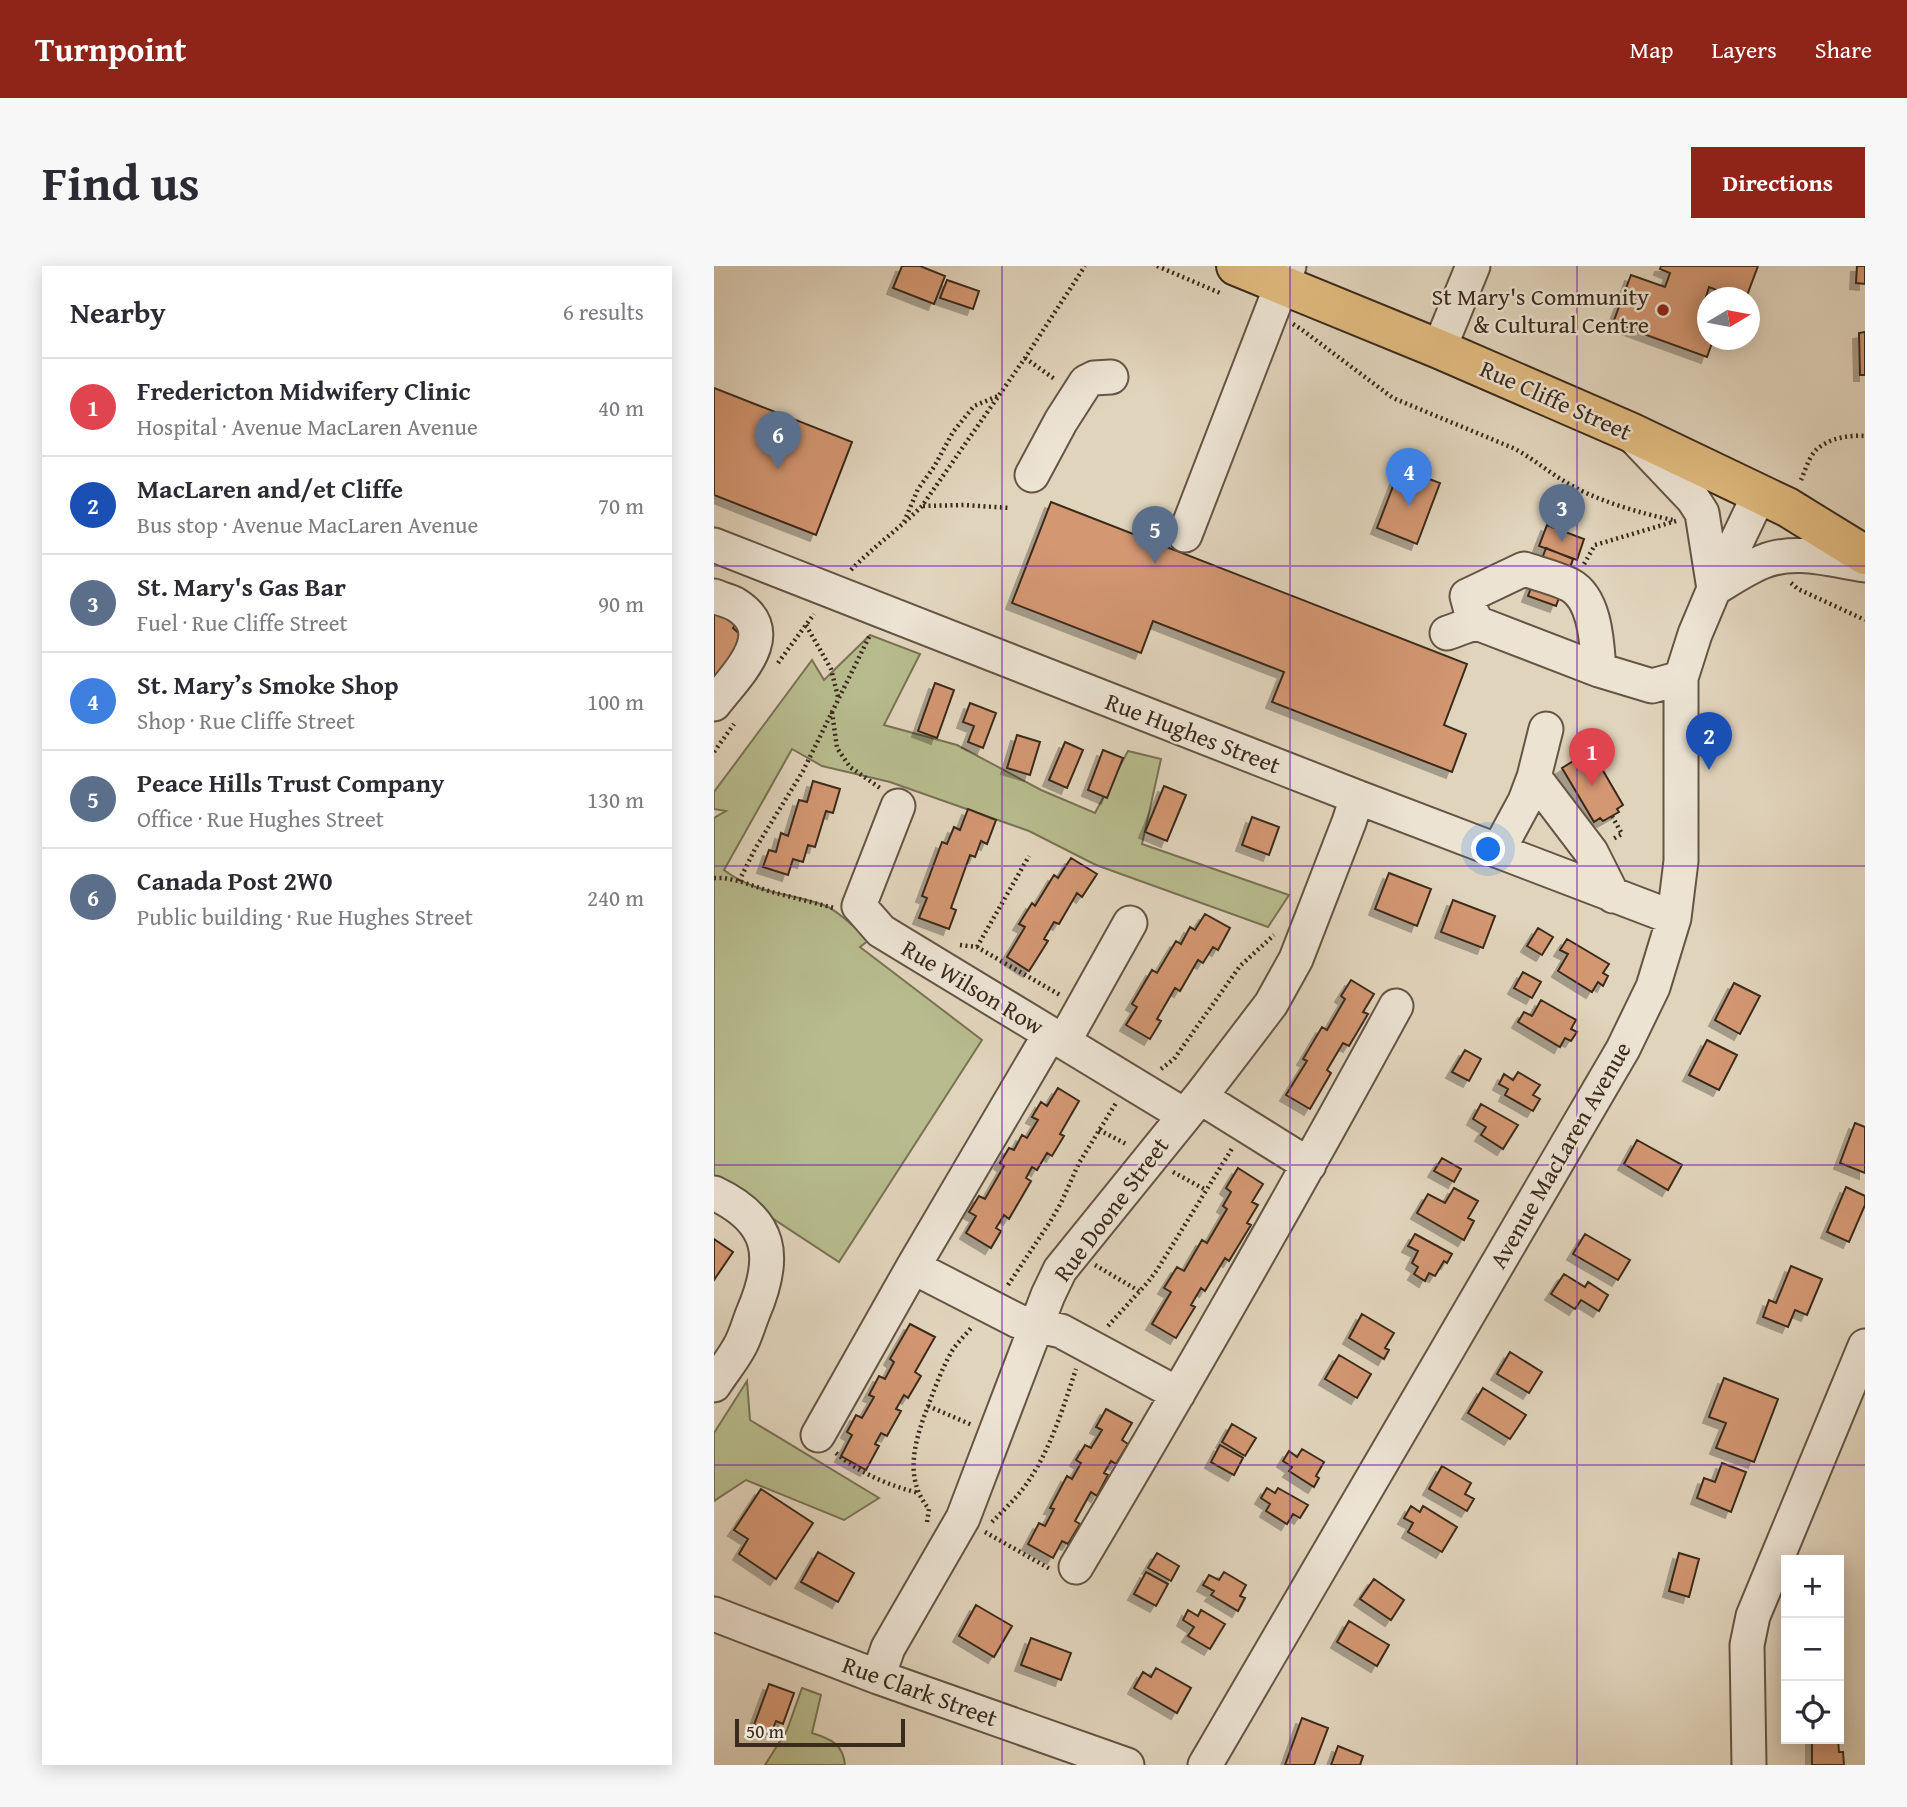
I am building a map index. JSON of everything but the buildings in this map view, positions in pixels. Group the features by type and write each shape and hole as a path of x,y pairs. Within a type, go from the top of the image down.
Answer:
{"main road":[{"name":"Rue Cliffe Street","path":"1230,281 1281,288 1439,349 1630,432 1760,493 1865,555"}],"street":[{"path":"1439,349 1473,266"},
{"path":"1185,534 1281,288"},
{"path":"1032,475 1086,382 1094,377 1111,377"},
{"path":"1630,432 1693,499 1702,513 1714,589 1776,557 1801,555 1865,565"},
{"name":"Avenue MacLaren Avenue","path":"1205,1765 1623,1049 1653,986 1674,918 1681,861 1681,678 1695,634 1714,589 1760,493"},
{"name":"Rue Hughes Street","path":"714,545 1674,918"},
{"path":"1599,670 1592,616 1582,596 1573,586 1524,569 1467,596 1471,611 1462,628 1599,670 1652,686 1681,678"},
{"path":"714,596 735,605 752,619 757,639 751,656 714,704"},
{"path":"1498,851 1525,801 1546,729"},
{"path":"1534,777 1591,852 1613,896"},
{"name":"Rue Doone Street","path":"878,1677 888,1648 963,1518 1060,1270 1271,1004 1296,959 1357,797"},
{"name":"Rue Wilson Row","path":"898,806 859,906 881,931 1057,1038 1310,1165"},
{"path":"818,1435 913,1267 1130,923"},
{"path":"1076,1567 1310,1165 1396,1006"},
{"path":"714,1193 743,1210 756,1223 764,1240 767,1273 761,1296 740,1345 714,1385"},
{"path":"913,1267 1018,1321 1061,1331 1178,1394"},
{"path":"1749,1765 1747,1645 1752,1616 1865,1346"},
{"name":"Rue Clark Street","path":"714,1614 878,1677 1127,1765"}],"path":[{"path":"843,578 922,506 1085,266"},
{"path":"1157,266 1230,281"},
{"path":"1281,288 1301,328 1393,398 1513,448 1587,493 1648,515 1678,520 1595,545 1573,586"},
{"path":"1025,358 1063,385"},
{"path":"902,526 918,489 934,467 953,432 974,406 999,396"},
{"path":"1801,480 1815,451 1832,440 1853,435 1865,436"},
{"path":"922,506 1010,508"},
{"path":"1785,578 1797,589 1865,620"},
{"path":"806,625 831,669 838,698"},
{"path":"739,881 755,849 803,771 870,635"},
{"path":"832,710 837,748 850,767 877,785 898,806"},
{"path":"1605,823 1613,818"},
{"path":"977,947 1029,856"},
{"path":"1171,1171 1206,1190"},
{"path":"1093,1265 1139,1292"},
{"path":"928,1406 995,1434"},
{"path":"818,1435 830,1443 837,1455 859,1470 901,1489 920,1494"},
{"path":"982,1530 1057,1572 1076,1567"}],"green space":[{"path":"870,635 920,654 884,725 957,745 1041,790 1095,813 1128,751 1161,759 1142,844 1289,895 1268,927 1096,865 1029,831 890,782 822,766 792,749 724,870 749,884 812,901 837,912 869,940 860,947 982,1040 839,1262 714,1180 714,818 726,811 714,809 714,792 812,660 824,680"},
{"path":"747,1381 750,1420 879,1498 844,1520 746,1480 714,1501 714,1433"},
{"path":"802,1688 821,1695 812,1733 835,1743 842,1752 845,1765 765,1765 787,1730"}],"place":[{"name":"St Mary's Community & Cultural Centre","path":"1663,310"},
{"name":"Canada Post 2W0","path":"778,469"},
{"name":"St. Mary’s Smoke Shop","path":"1409,506"},
{"name":"St. Mary's Gas Bar","path":"1562,542"},
{"name":"Peace Hills Trust Company","path":"1155,564"},
{"name":"MacLaren and/et Cliffe","path":"1709,770"},
{"name":"Fredericton Midwifery Clinic","path":"1592,786"}]}
